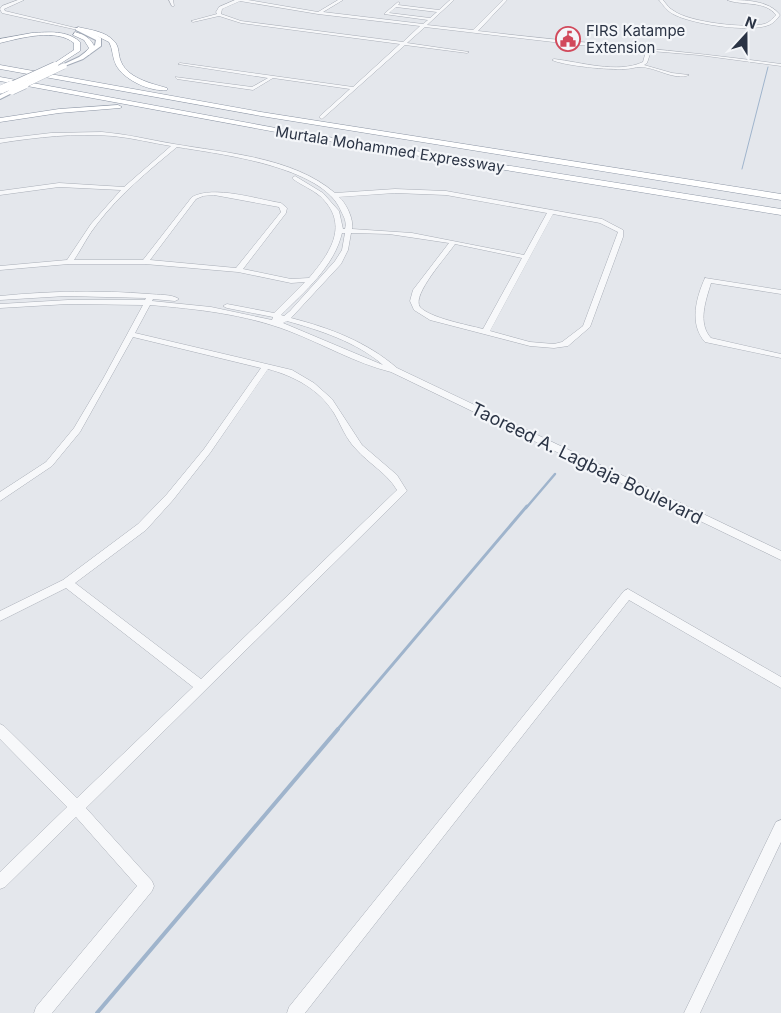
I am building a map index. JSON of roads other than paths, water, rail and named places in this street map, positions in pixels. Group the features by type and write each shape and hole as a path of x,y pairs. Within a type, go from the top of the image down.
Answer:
{"highway":[{"path":"78,29 98,34 112,42 120,67 129,76 148,85 192,96"},
{"path":"0,37 34,31 68,32 89,41 92,48 87,54"},
{"path":"0,41 18,36 47,34 64,36 76,40 78,44 77,51 55,65 1,89"},
{"name":"Murtala Mohammed Expressway","path":"0,61 192,96 781,188"},
{"name":"Murtala Mohammed Expressway","path":"0,67 252,113 781,196"},
{"name":"Murtala Mohammed Expressway","path":"0,75 267,123 781,206"},
{"name":"Murtala Mohammed Expressway","path":"0,80 208,118 781,212"},
{"path":"0,120 51,112 112,107 147,109 208,118"}],"main road":[{"path":"0,97 64,66 98,46 98,40 92,34 78,29"}],"street":[{"path":"0,7 16,0"},
{"path":"0,7 22,0"},
{"path":"171,0 173,5"},
{"path":"219,15 220,8 240,0 318,13 423,26 579,44 648,49 781,65"},
{"path":"258,4 267,0"},
{"path":"318,13 341,0"},
{"path":"322,117 450,0"},
{"path":"475,32 505,0"},
{"path":"661,0 676,14 720,23 744,26 764,25 771,22 778,15 776,11 767,7 729,0"},
{"path":"9,5 2,9 3,12 78,29"},
{"path":"431,19 386,14 396,5 440,11"},
{"path":"193,21 219,15 234,21 467,52"},
{"path":"642,66 645,63 648,49"},
{"path":"554,60 622,68 642,66 666,73 687,75"},
{"path":"180,64 353,88"},
{"path":"177,78 253,89 274,76"},
{"path":"0,141 63,134 104,134 248,163 289,175 318,190 329,202 336,214 340,238 335,251 277,319"},
{"path":"0,145 45,139 90,138 257,160 286,168 311,178 336,198 349,218 347,247 341,259 288,318"},
{"path":"69,262 83,238 98,219 173,148"},
{"path":"0,193 59,185 128,189"},
{"path":"336,198 394,191 446,193 602,221 621,231 586,327 565,344 554,346 530,344 433,318 417,308 414,301 417,290 453,243"},
{"path":"144,262 194,198 202,194 214,193 281,205 284,208 284,212 238,270"},
{"path":"485,332 550,213"},
{"path":"340,231 397,233 525,257"},
{"path":"0,268 69,262 144,262 238,270 291,281 312,280"},
{"path":"781,292 708,280 702,301 699,328 701,335 708,340 781,356"},
{"path":"291,281 301,291"},
{"name":"Taoreed A. Lagbaja Boulevard","path":"0,298 90,293 149,300 233,314 277,319 288,318 362,347 386,361 394,370"},
{"path":"0,497 49,464 77,430 107,379 149,300"},
{"name":"Taoreed A. Lagbaja Boulevard","path":"0,306 149,300"},
{"name":"Taoreed A. Lagbaja Boulevard","path":"277,319 309,336 367,362 394,370 781,556"},
{"path":"0,882 402,491 399,484 387,471 359,447 338,412 306,380 289,372 130,334"},
{"path":"0,616 67,583 142,527 206,451 266,366"},
{"path":"67,583 201,686"},
{"path":"295,1013 628,594 781,683"},
{"path":"0,730 76,807 147,886 42,1013"},
{"path":"692,1013 781,827"}],"waterway":[{"path":"742,169 768,67"},
{"path":"526,508 555,474"},
{"path":"337,730 527,506"},
{"path":"97,1013 338,729"}],"place":[{"name":"FIRS Katampe Extension","path":"568,39"}]}
